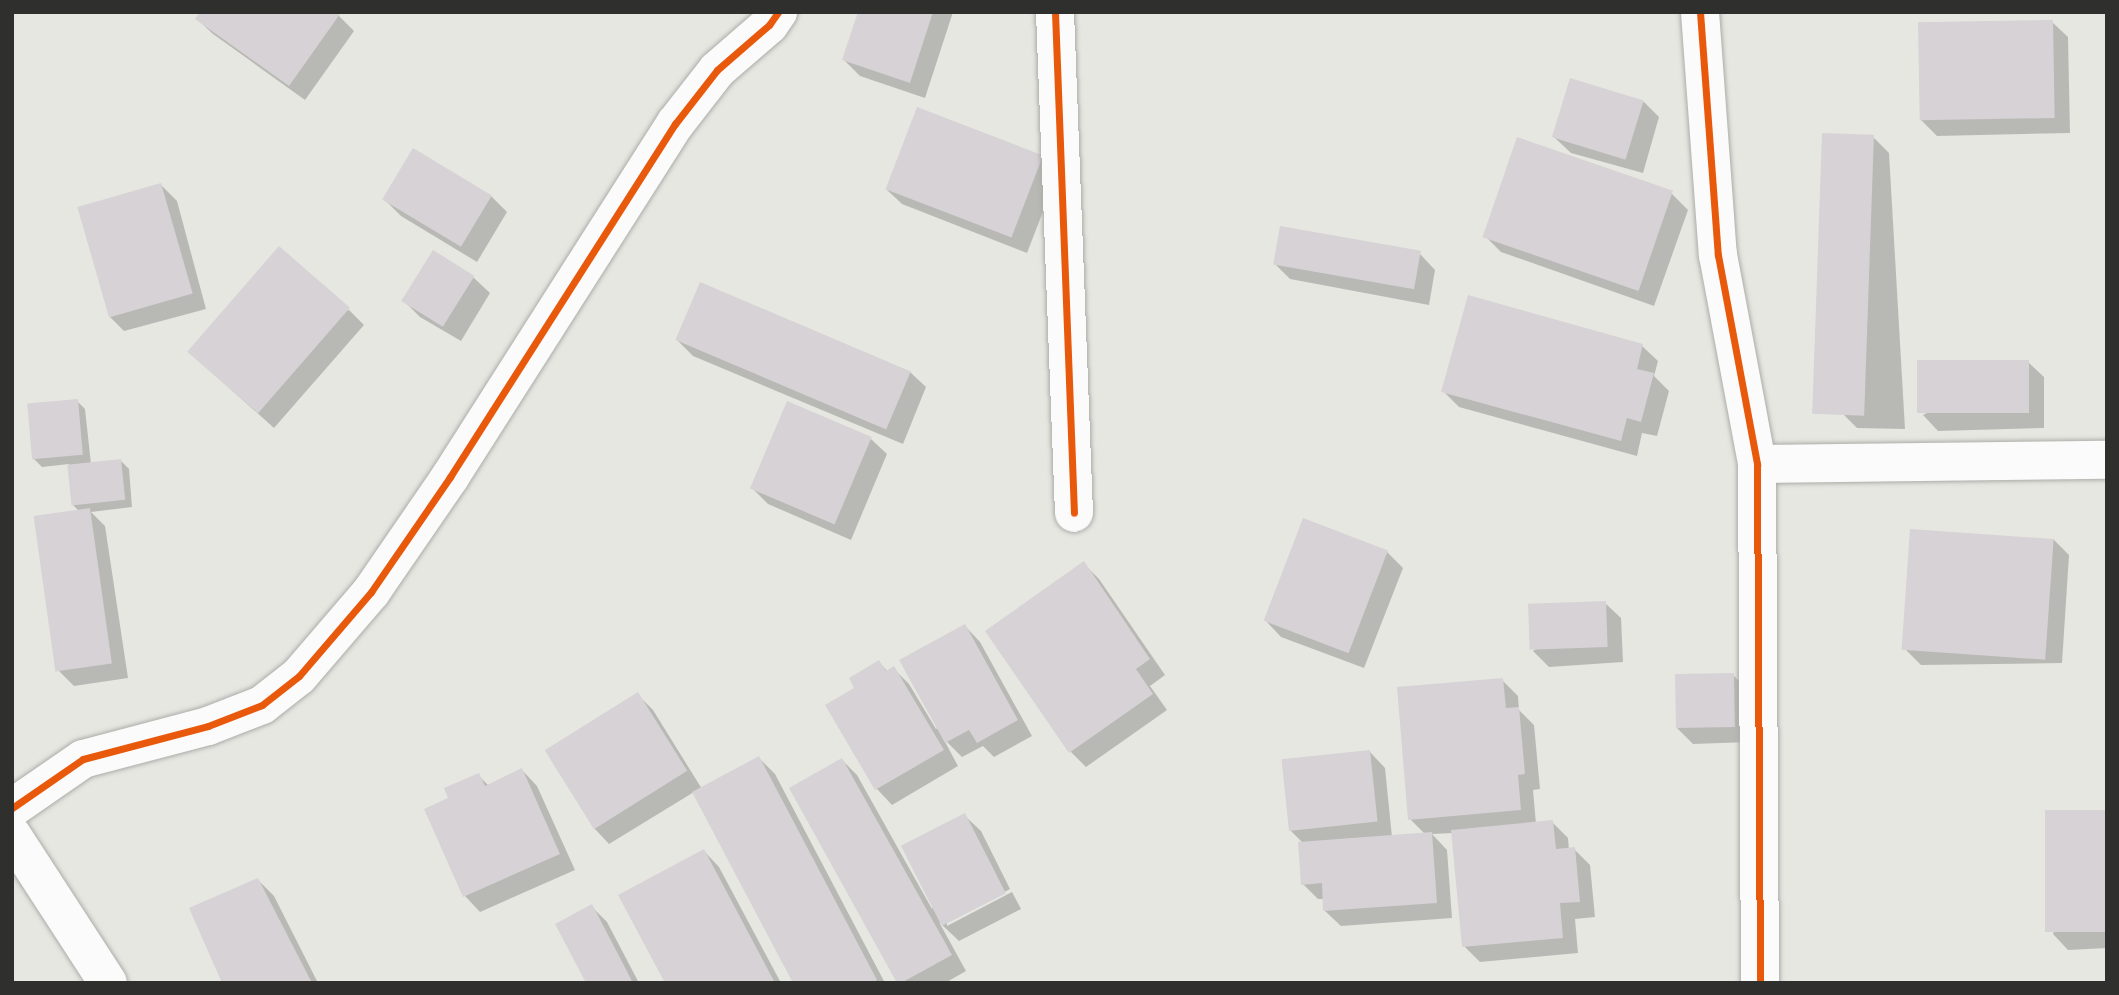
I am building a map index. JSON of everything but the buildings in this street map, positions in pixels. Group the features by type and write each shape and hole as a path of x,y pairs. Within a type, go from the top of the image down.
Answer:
{"street":[{"path":"12,808 83,759 208,726 262,705 299,676 371,592 450,477 675,124 717,70 769,25 778,12"},
{"path":"1055,12 1074,513"},
{"path":"1700,12 1718,255 1758,464 1760,983"},
{"path":"1758,464 2107,460"},
{"path":"12,835 108,983"}],"cycle path":[{"path":"12,808 83,759 208,726 262,705 299,676 371,592 450,477 675,124 717,70 769,25 778,12"},
{"path":"1055,12 1074,513"},
{"path":"1700,12 1718,255 1757,464 1760,983"}]}
